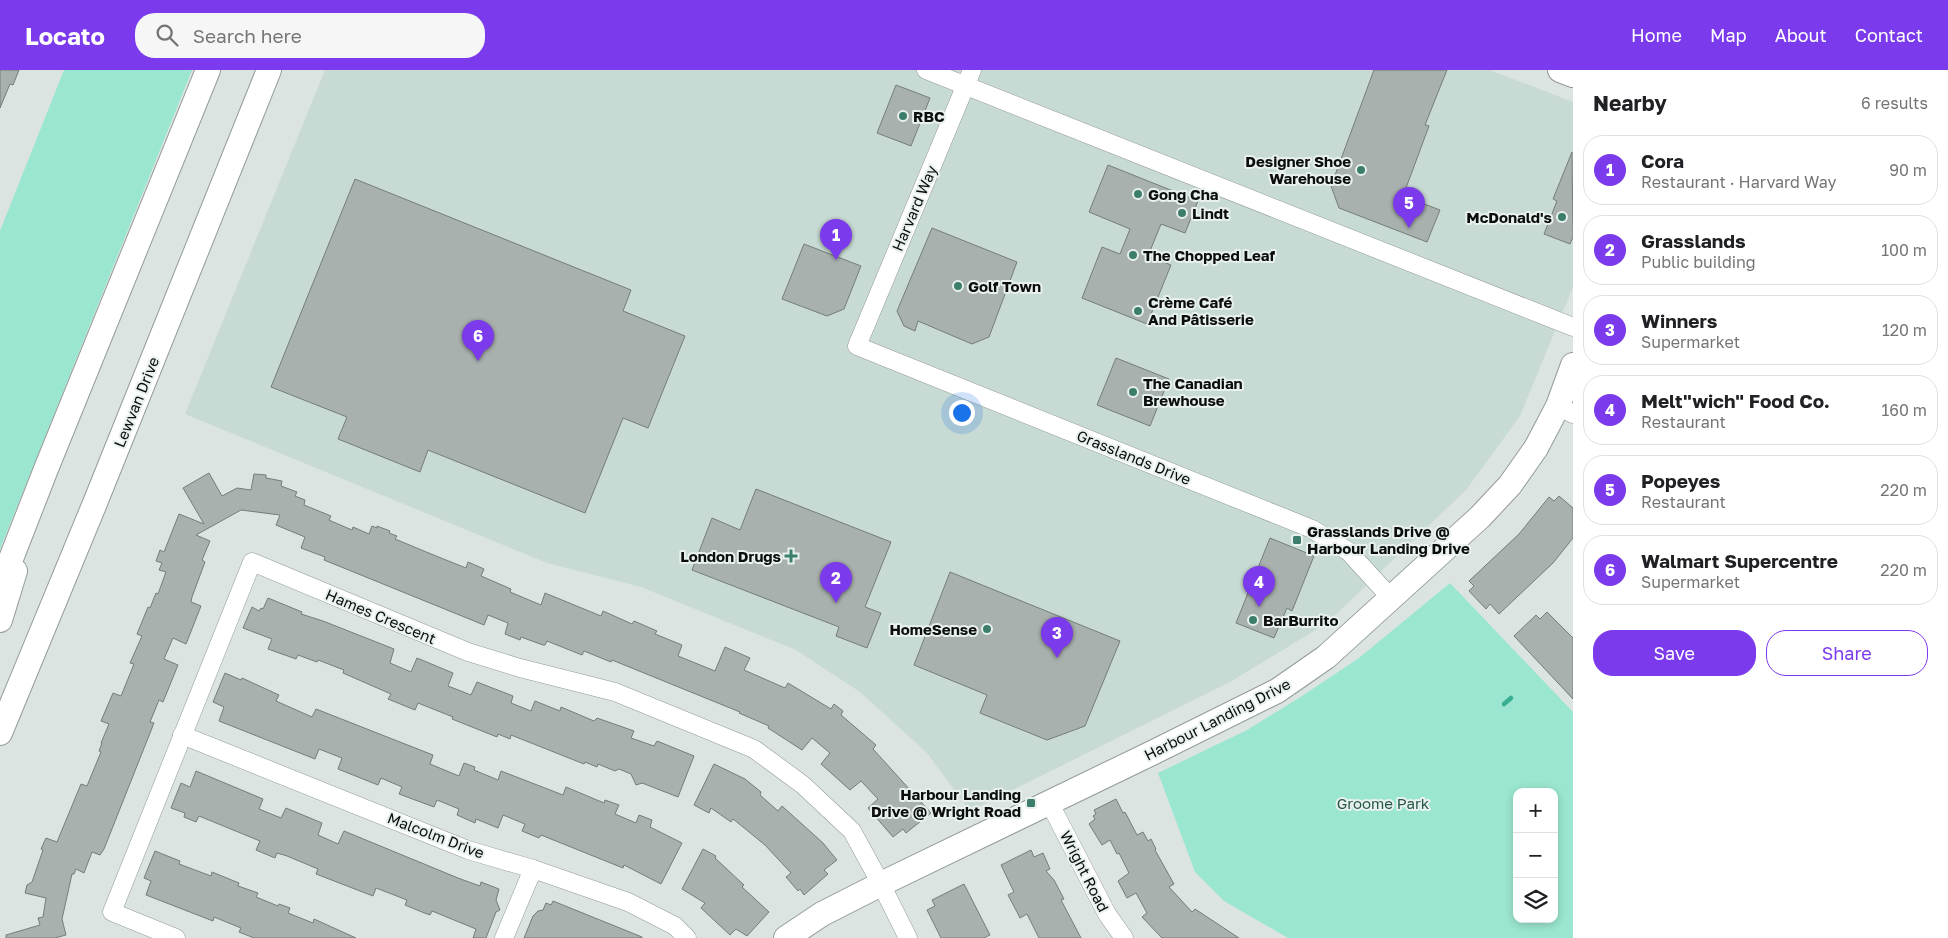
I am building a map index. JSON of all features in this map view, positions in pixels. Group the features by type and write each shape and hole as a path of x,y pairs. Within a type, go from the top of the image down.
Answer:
{"main road":[{"path":"0,587 208,70"},
{"path":"1560,70 1573,75"},
{"name":"Lewvan Drive","path":"0,733 99,494 267,75"},
{"name":"Harbour Landing Drive","path":"786,938 822,914 881,884 1277,691 1326,657 1480,517 1510,485 1565,410 1573,365"},
{"path":"0,620 46,469"}],"street":[{"path":"926,70 968,78 1573,327"},
{"name":"Harvard Way","path":"857,346 968,78"},
{"name":"Grasslands Drive","path":"857,346 1312,528 1348,551 1392,598"},
{"name":"Hames Crescent","path":"176,938 112,912 252,562 468,652 520,668 615,692 754,749 803,786 852,831 881,884"},
{"name":"Malcolm Drive","path":"182,736 468,850 533,869 628,902 675,926 688,938"},
{"name":"Wright Road","path":"1049,802 1106,914 1124,938"},
{"path":"504,938 533,869"},
{"path":"881,884 908,938"}],"shaded area":[{"path":"325,70 1490,70 1573,102 1573,287 1520,416 1466,490 1327,623 1230,682 970,811 927,753 860,692 796,650 641,587 547,563 185,414"}],"green space":[{"path":"64,70 192,70 0,549 0,231"},
{"name":"Groome Park","path":"1450,583 1573,712 1573,938 1288,938 1224,901 1195,872 1158,773 1247,730 1359,658"}],"building":[{"path":"0,70 19,70 13,85 10,84 0,108"},
{"path":"1374,70 1447,70 1425,125 1429,126 1403,196 1440,210 1427,242 1339,208 1331,186"},
{"name":"RBC","path":"896,85 930,98 911,146 877,133"},
{"name":"McDonald's","path":"1572,152 1573,237 1570,244 1544,234 1557,201 1553,199"},
{"path":"1108,165 1198,201 1185,233 1161,224 1148,256 1171,265 1147,324 1082,298 1102,247 1120,254 1130,229 1089,212"},
{"path":"355,179 631,290 623,311 685,336 648,428 623,418 585,513 428,450 420,472 338,439 347,417 271,387"},
{"name":"Golf Town","path":"932,228 1017,262 989,337 972,344 918,321 915,331 904,326 897,311"},
{"path":"804,244 861,266 844,309 827,316 782,299"},
{"name":"The Canadian Brewhouse","path":"1116,358 1169,379 1150,426 1097,405"},
{"path":"209,473 222,496 237,488 251,490 254,474 266,475 266,478 282,481 281,486 297,492 295,496 305,500 304,505 331,516 329,520 331,521 352,530 353,527 369,534 372,526 377,528 377,526 397,536 395,539 466,568 468,562 484,569 481,576 511,589 510,592 541,605 545,593 601,616 603,611 632,624 634,621 657,631 655,634 682,645 678,656 715,671 725,647 750,658 744,670 785,688 788,683 831,709 834,704 843,711 841,715 876,745 873,749 931,813 906,833 903,829 893,837 868,808 878,799 861,781 850,790 821,764 830,753 812,738 802,750 768,728 769,726 740,712 612,660 611,662 584,651 582,655 547,641 543,645 521,637 520,640 505,634 508,623 488,615 484,625 324,560 325,557 301,548 305,537 276,525 280,515 241,510 196,535 210,541 202,560 205,562 191,602 201,606 186,644 173,638 164,659 178,665 163,702 159,700 150,722 154,723 104,849 100,855 92,852 84,873 76,869 74,874 72,874 62,919 66,935 55,938 6,938 6,935 40,925 38,918 43,917 46,898 25,893 27,885 32,882 46,838 57,842 81,784 87,786 101,752 99,751 101,743 109,724 101,721 113,693 121,696 134,664 130,663 142,636 137,634 148,607 150,608 156,593 158,594 166,572 159,570 162,563 156,561 160,550 164,552 179,514 204,524 183,488"},
{"name":"London Drugs","path":"756,489 891,542 865,607 881,613 867,648 836,636 839,627 692,570 712,518 740,530"},
{"path":"1559,496 1573,508 1573,538 1553,563 1499,614 1490,604 1486,609 1469,591 1474,586 1469,581 1519,534 1549,497 1554,501"},
{"path":"1270,538 1314,556 1292,611 1287,608 1274,638 1236,623"},
{"path":"950,572 1120,641 1085,726 1047,740 980,713 987,695 914,665"},
{"path":"268,598 302,612 301,614 394,649 390,663 411,672 417,658 453,673 448,686 471,695 477,682 513,696 511,703 531,711 535,701 560,711 561,707 594,721 597,718 634,731 631,738 654,746 657,741 694,756 678,797 642,783 636,785 631,774 619,769 615,771 598,764 597,767 585,762 584,764 511,735 510,739 498,734 497,737 418,703 415,710 388,699 391,694 343,673 344,670 318,660 317,662 298,655 296,659 268,649 272,639 243,628 252,607 259,611 261,608 263,609"},
{"path":"1547,612 1573,638 1573,699 1514,636 1536,615 1540,619"},
{"path":"225,673 241,680 242,678 279,695 276,701 312,717 316,709 433,755 430,764 459,776 464,763 475,767 474,770 498,780 501,771 563,795 566,787 604,803 605,800 619,805 615,814 636,823 639,815 652,820 650,827 682,843 661,884 624,865 623,868 541,835 539,838 522,831 525,824 503,815 498,828 476,819 475,823 457,815 459,809 437,800 434,807 399,794 402,787 381,778 378,785 338,769 342,758 319,749 315,759 219,721 224,707 213,702"},
{"path":"714,764 745,779 761,792 760,795 778,811 782,806 823,843 837,860 824,870 828,874 804,895 786,877 791,873 765,845 733,819 731,822 711,808 709,813 694,805"},
{"path":"196,771 263,799 259,809 281,818 286,808 322,823 318,835 338,844 344,831 458,878 480,886 481,882 499,889 496,900 500,910 496,912 486,938 473,938 476,929 432,911 430,915 422,912 405,905 407,900 376,888 373,896 316,874 318,869 287,856 277,853 275,858 256,850 260,841 199,816 196,822 184,817 185,813 171,808 181,783 190,787"},
{"path":"1116,799 1137,835 1143,832 1148,841 1151,839 1174,884 1169,887 1192,912 1195,909 1239,938 1162,938 1142,917 1147,913 1136,893 1127,898 1118,881 1129,873 1119,853 1117,854 1110,840 1102,845 1089,824 1095,819 1093,816 1096,814 1094,810"},
{"path":"703,849 716,856 715,858 744,885 742,887 769,912 747,936 736,929 730,935 701,908 705,903 682,889"},
{"path":"1031,850 1034,857 1043,853 1050,869 1046,871 1054,880 1064,899 1061,900 1081,938 1039,938 1027,914 1020,918 1008,895 1014,892 1001,865"},
{"path":"155,851 180,861 179,864 211,876 212,872 239,883 238,886 258,893 256,897 278,906 279,904 290,908 288,913 313,923 314,919 356,938 254,938 239,932 241,928 214,917 213,921 146,895 151,881 144,878"},
{"path":"964,884 990,935 984,938 941,938 927,910 935,906 932,900"},
{"path":"553,901 642,938 524,938 533,916 538,911 543,910 546,903 551,905"}],"waterway":[{"path":"1504,704 1511,698"}],"place":[{"name":"RBC","path":"903,116"},
{"name":"Designer Shoe Warehouse","path":"1361,170"},
{"name":"Gong Cha","path":"1138,194"},
{"name":"Lindt","path":"1182,213"},
{"name":"McDonald's","path":"1562,217"},
{"name":"Popeyes","path":"1409,228"},
{"name":"The Chopped Leaf","path":"1133,255"},
{"name":"Cora","path":"836,260"},
{"name":"Golf Town","path":"958,286"},
{"name":"Crème Café And Pâtisserie","path":"1138,311"},
{"name":"Walmart Supercentre","path":"478,361"},
{"name":"The Canadian Brewhouse","path":"1133,392"},
{"name":"Grasslands Drive @ Harbour Landing Drive","path":"1297,540"},
{"name":"London Drugs","path":"791,556"},
{"name":"Grasslands","path":"836,603"},
{"name":"Melt\"wich\" Food Co.","path":"1259,607"},
{"name":"BarBurrito","path":"1253,620"},
{"name":"HomeSense","path":"987,629"},
{"name":"Winners","path":"1057,658"},
{"name":"Harbour Landing Drive @ Wright Road","path":"1031,803"}]}
